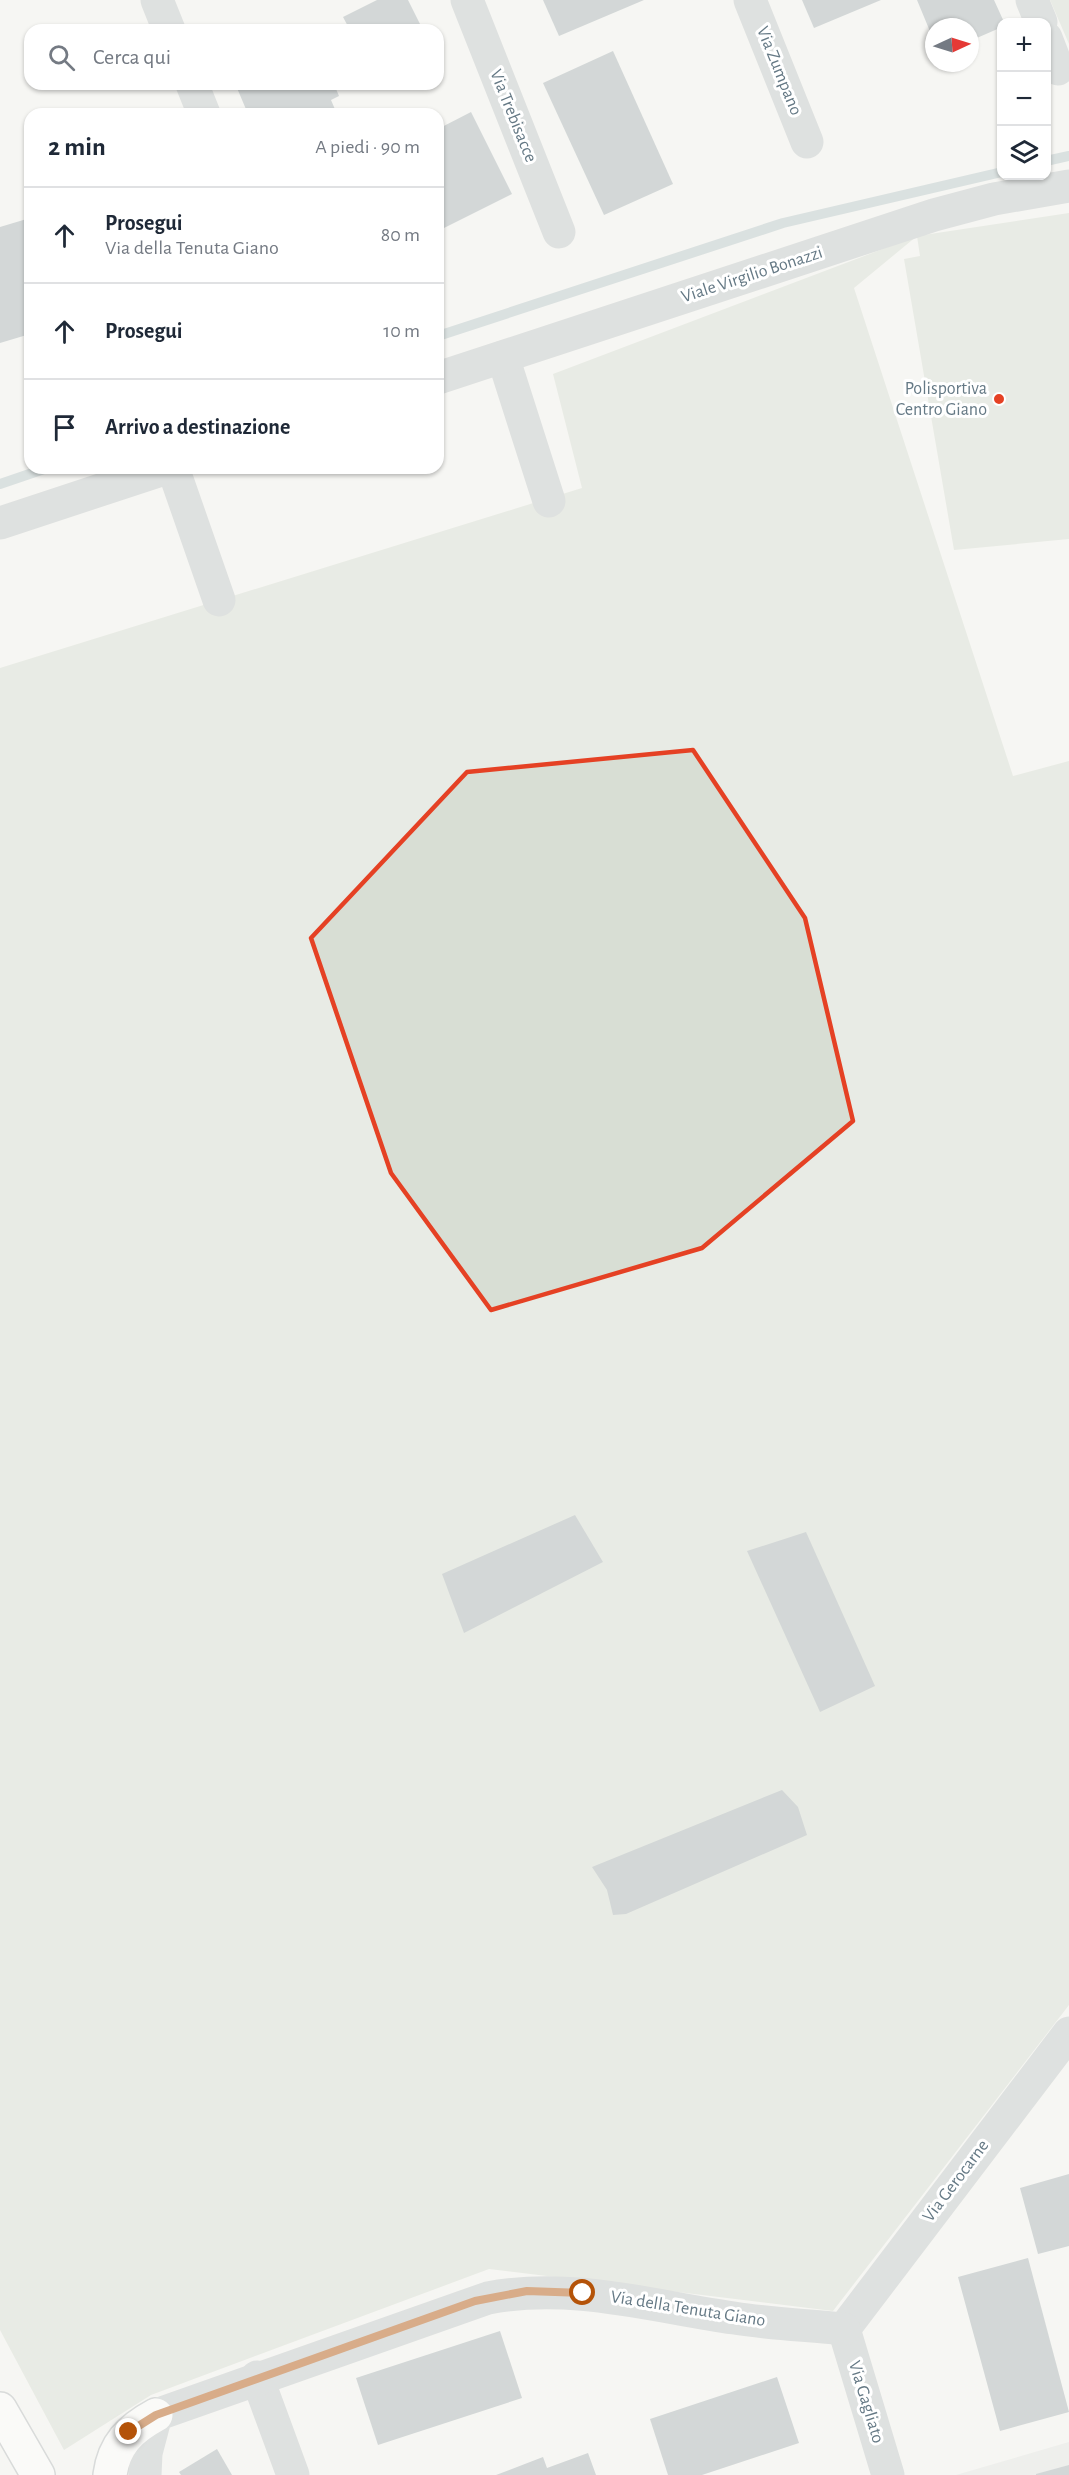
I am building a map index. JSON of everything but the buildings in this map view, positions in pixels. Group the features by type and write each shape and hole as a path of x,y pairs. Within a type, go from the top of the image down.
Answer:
{"main road":[{"path":"0,2409 38,2475"},
{"path":"110,2475 114,2454 120,2443 129,2432 156,2415"}],"street":[{"path":"157,0 167,24"},
{"name":"Via Trebisacce","path":"467,0 559,232"},
{"name":"Via Zumpano","path":"750,0 807,142"},
{"path":"1032,0 1039,18"},
{"path":"1051,49 1058,69"},
{"path":"194,90 202,108"},
{"name":"Viale Virgilio Bonazzi","path":"444,376 934,215 994,199 1069,186"},
{"path":"503,357 549,501"},
{"path":"0,523 149,474"},
{"path":"175,474 219,600"},
{"name":"Via Gerocarne","path":"844,2329 1069,2033"},
{"name":"Via della Tenuta Giano","path":"156,2415 475,2301 527,2291 583,2293 736,2319 844,2329"},
{"name":"Via Gagliato","path":"844,2329 888,2475"},
{"path":"257,2377 293,2475"},
{"path":"145,2475 147,2446 156,2415"}],"highlighted area":[{"path":"693,750 805,918 853,1121 702,1248 491,1310 391,1173 311,938 467,772"}],"shaded area":[{"path":"1050,0 1069,0 1069,44"},
{"name":"Polisportiva Centro Giano","path":"1069,213 1069,539 954,550 904,259 920,256 917,236"},
{"path":"917,236 854,288 1013,776 1069,761 1069,2005 833,2311 489,2269 151,2395 64,2450 0,2330 0,668 582,488 553,374"},
{"path":"1069,2442 1069,2475 956,2475"}],"waterway":[{"path":"1051,160 1069,156"},
{"path":"444,334 783,223 997,173"},
{"path":"0,484 29,474"}],"place":[{"name":"Polisportiva Centro Giano","path":"999,399"}],"route":[{"path":"129,2432 156,2415 475,2301 527,2291 583,2293"}]}
